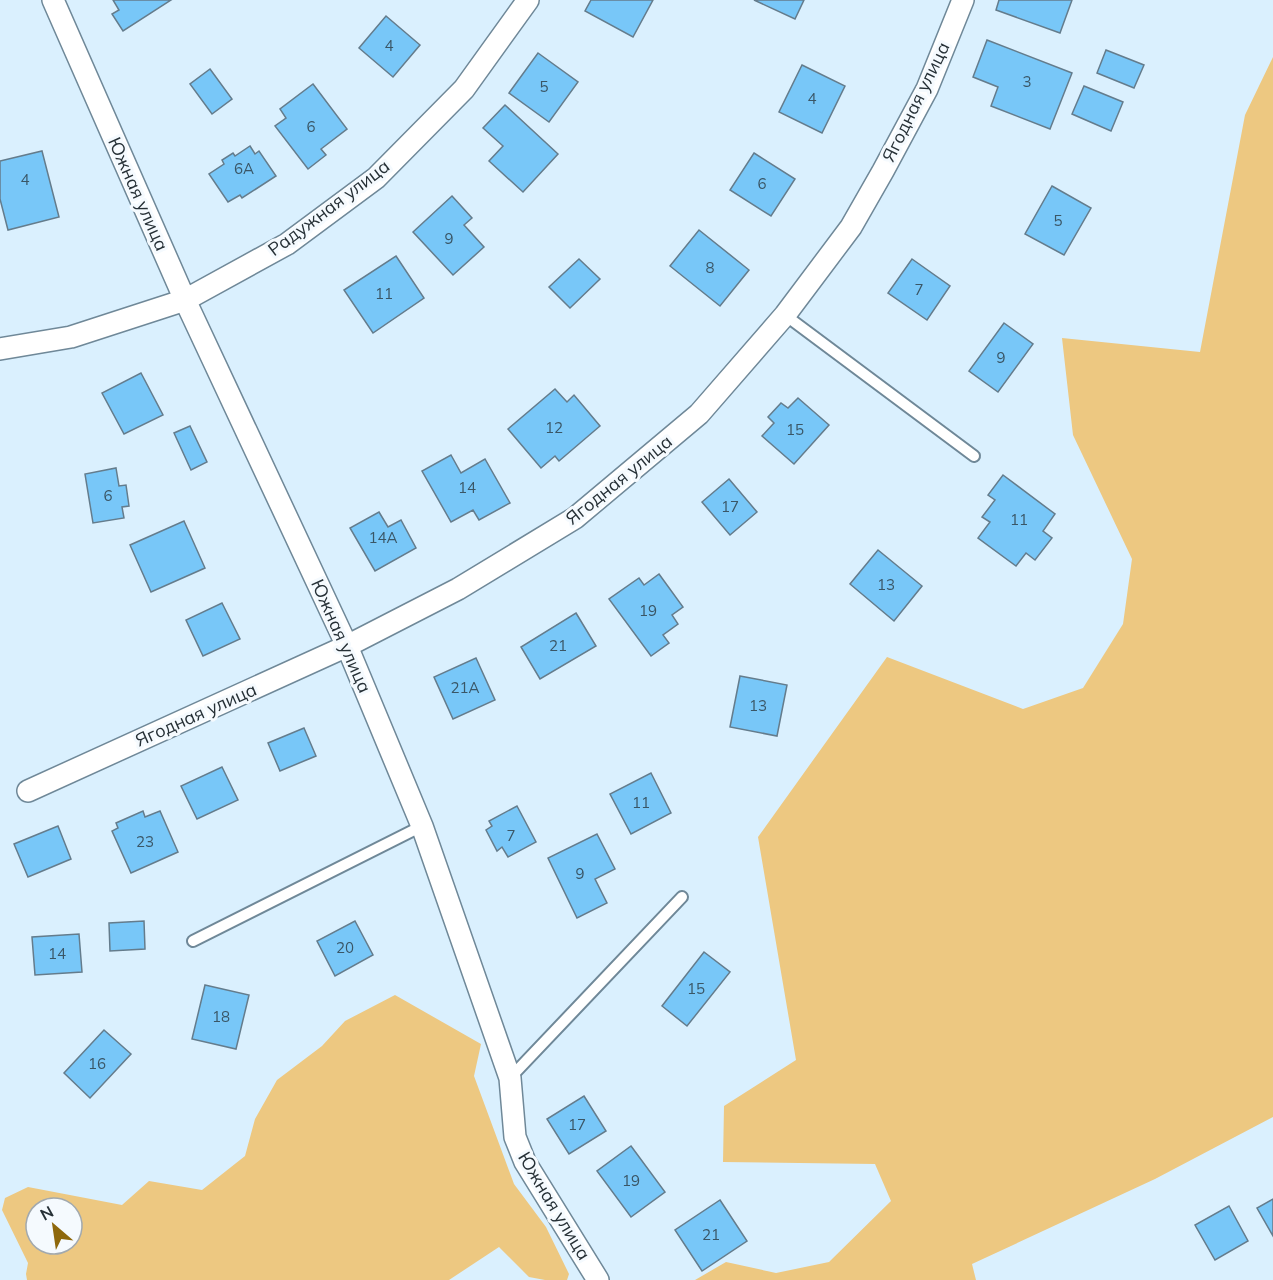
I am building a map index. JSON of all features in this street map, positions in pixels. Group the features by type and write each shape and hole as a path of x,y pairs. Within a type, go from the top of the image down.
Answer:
{"street":[{"name":"Южная улица","path":"53,0 185,300 347,646 422,826 510,1078 515,1137 525,1162 598,1280"},
{"name":"Радужная улица","path":"0,349 71,337 185,300 287,244 376,178 464,89 528,0"},
{"name":"Ягодная улица","path":"28,791 347,646 458,589 575,518 699,414 785,315 851,227 927,89 963,0"}],"lane":[{"path":"785,315 974,456"},
{"path":"192,941 422,826"},
{"path":"510,1078 682,897"}],"shaded area":[{"path":"1273,57 1273,1117 1155,1179 972,1264 976,1280 695,1280 726,1262 776,1273 829,1262 891,1201 875,1164 723,1162 724,1106 796,1060 758,837 887,657 1023,709 1083,688 1123,624 1132,559 1073,435 1062,338 1200,352 1245,115"},
{"path":"395,995 481,1044 474,1076 514,1184 546,1227 569,1274 567,1280 529,1277 499,1247 449,1280 27,1280 28,1263 25,1256 84,1256 84,1198 122,1205 149,1181 202,1190 245,1156 255,1119 277,1080 322,1046 345,1021"},
{"path":"28,1187 75,1196 24,1196 24,1255 2,1210 5,1198"}],"building":[{"path":"113,0 171,0 123,31 112,14 119,10"},
{"path":"591,0 653,0 633,37 585,11"},
{"path":"754,0 804,0 795,19"},
{"path":"999,0 1072,0 1060,33 996,10"},
{"path":"386,16 420,45 393,77 359,48"},
{"path":"987,40 1072,73 1050,129 991,106 998,87 973,77"},
{"path":"1106,50 1144,65 1134,88 1097,73"},
{"path":"538,53 578,82 549,122 509,93"},
{"path":"802,65 845,86 822,133 779,112"},
{"path":"210,69 232,99 212,114 190,84"},
{"path":"313,84 347,129 321,149 326,155 308,169 275,126 286,118 280,109"},
{"path":"1084,86 1123,102 1111,131 1072,114"},
{"path":"505,105 558,154 523,192 489,161 503,146 483,128"},
{"path":"250,146 255,154 259,151 276,176 242,198 240,195 228,202 209,174 224,164 222,160 233,153 235,156"},
{"path":"42,151 59,217 8,230 0,199 0,161"},
{"path":"754,153 795,179 771,216 730,190"},
{"path":"1052,186 1091,208 1064,255 1025,234"},
{"path":"452,196 472,218 464,225 484,247 453,275 413,232"},
{"path":"699,230 749,270 720,306 670,266"},
{"path":"396,256 424,298 373,333 344,290"},
{"path":"579,259 600,279 570,308 549,287"},
{"path":"912,259 950,286 927,320 888,293"},
{"path":"1004,323 1033,344 998,392 969,371"},
{"path":"141,373 163,415 124,434 102,393"},
{"path":"555,389 567,402 574,395 600,426 559,461 555,456 541,468 508,429"},
{"path":"798,398 829,425 794,464 762,436 774,423 768,417 781,403 788,408"},
{"path":"190,426 207,462 191,470 174,433"},
{"path":"451,455 461,473 485,459 510,503 479,520 473,510 451,522 422,471"},
{"path":"116,468 119,486 126,485 129,506 122,507 124,518 93,523 85,474"},
{"path":"1003,475 1055,514 1043,531 1052,538 1035,560 1026,553 1016,566 978,538 990,522 982,517 995,500 988,495"},
{"path":"729,479 757,512 730,535 702,502"},
{"path":"379,512 388,527 401,520 416,548 375,571 350,528"},
{"path":"184,521 205,568 151,592 130,545"},
{"path":"878,550 922,586 894,621 850,584"},
{"path":"659,574 683,607 672,615 678,624 663,635 669,643 651,656 609,599 639,578 644,585"},
{"path":"222,603 240,639 203,656 186,620"},
{"path":"576,613 596,646 540,679 521,647"},
{"path":"476,658 495,700 453,719 434,677"},
{"path":"740,676 787,685 777,736 730,727"},
{"path":"304,728 316,756 280,771 268,743"},
{"path":"222,767 238,800 197,819 181,786"},
{"path":"651,773 671,813 631,834 610,794"},
{"path":"517,806 536,842 508,857 502,847 497,851 486,830 492,826 489,821"},
{"path":"143,811 145,817 160,811 178,852 131,873 112,831 118,828 116,823"},
{"path":"58,826 71,859 28,877 14,844"},
{"path":"597,834 615,869 595,879 607,903 577,918 548,858"},
{"path":"144,921 145,949 110,951 109,923"},
{"path":"355,921 373,955 335,976 317,941"},
{"path":"79,934 82,972 35,975 32,937"},
{"path":"704,952 730,972 687,1026 662,1006"},
{"path":"205,985 249,995 236,1049 192,1039"},
{"path":"104,1030 131,1054 90,1098 64,1073"},
{"path":"584,1096 606,1131 569,1154 547,1119"},
{"path":"631,1146 665,1192 631,1217 597,1171"},
{"path":"1273,1199 1273,1236 1257,1208"},
{"path":"720,1200 747,1241 702,1271 675,1230"},
{"path":"1229,1206 1248,1241 1215,1260 1195,1225"}]}
